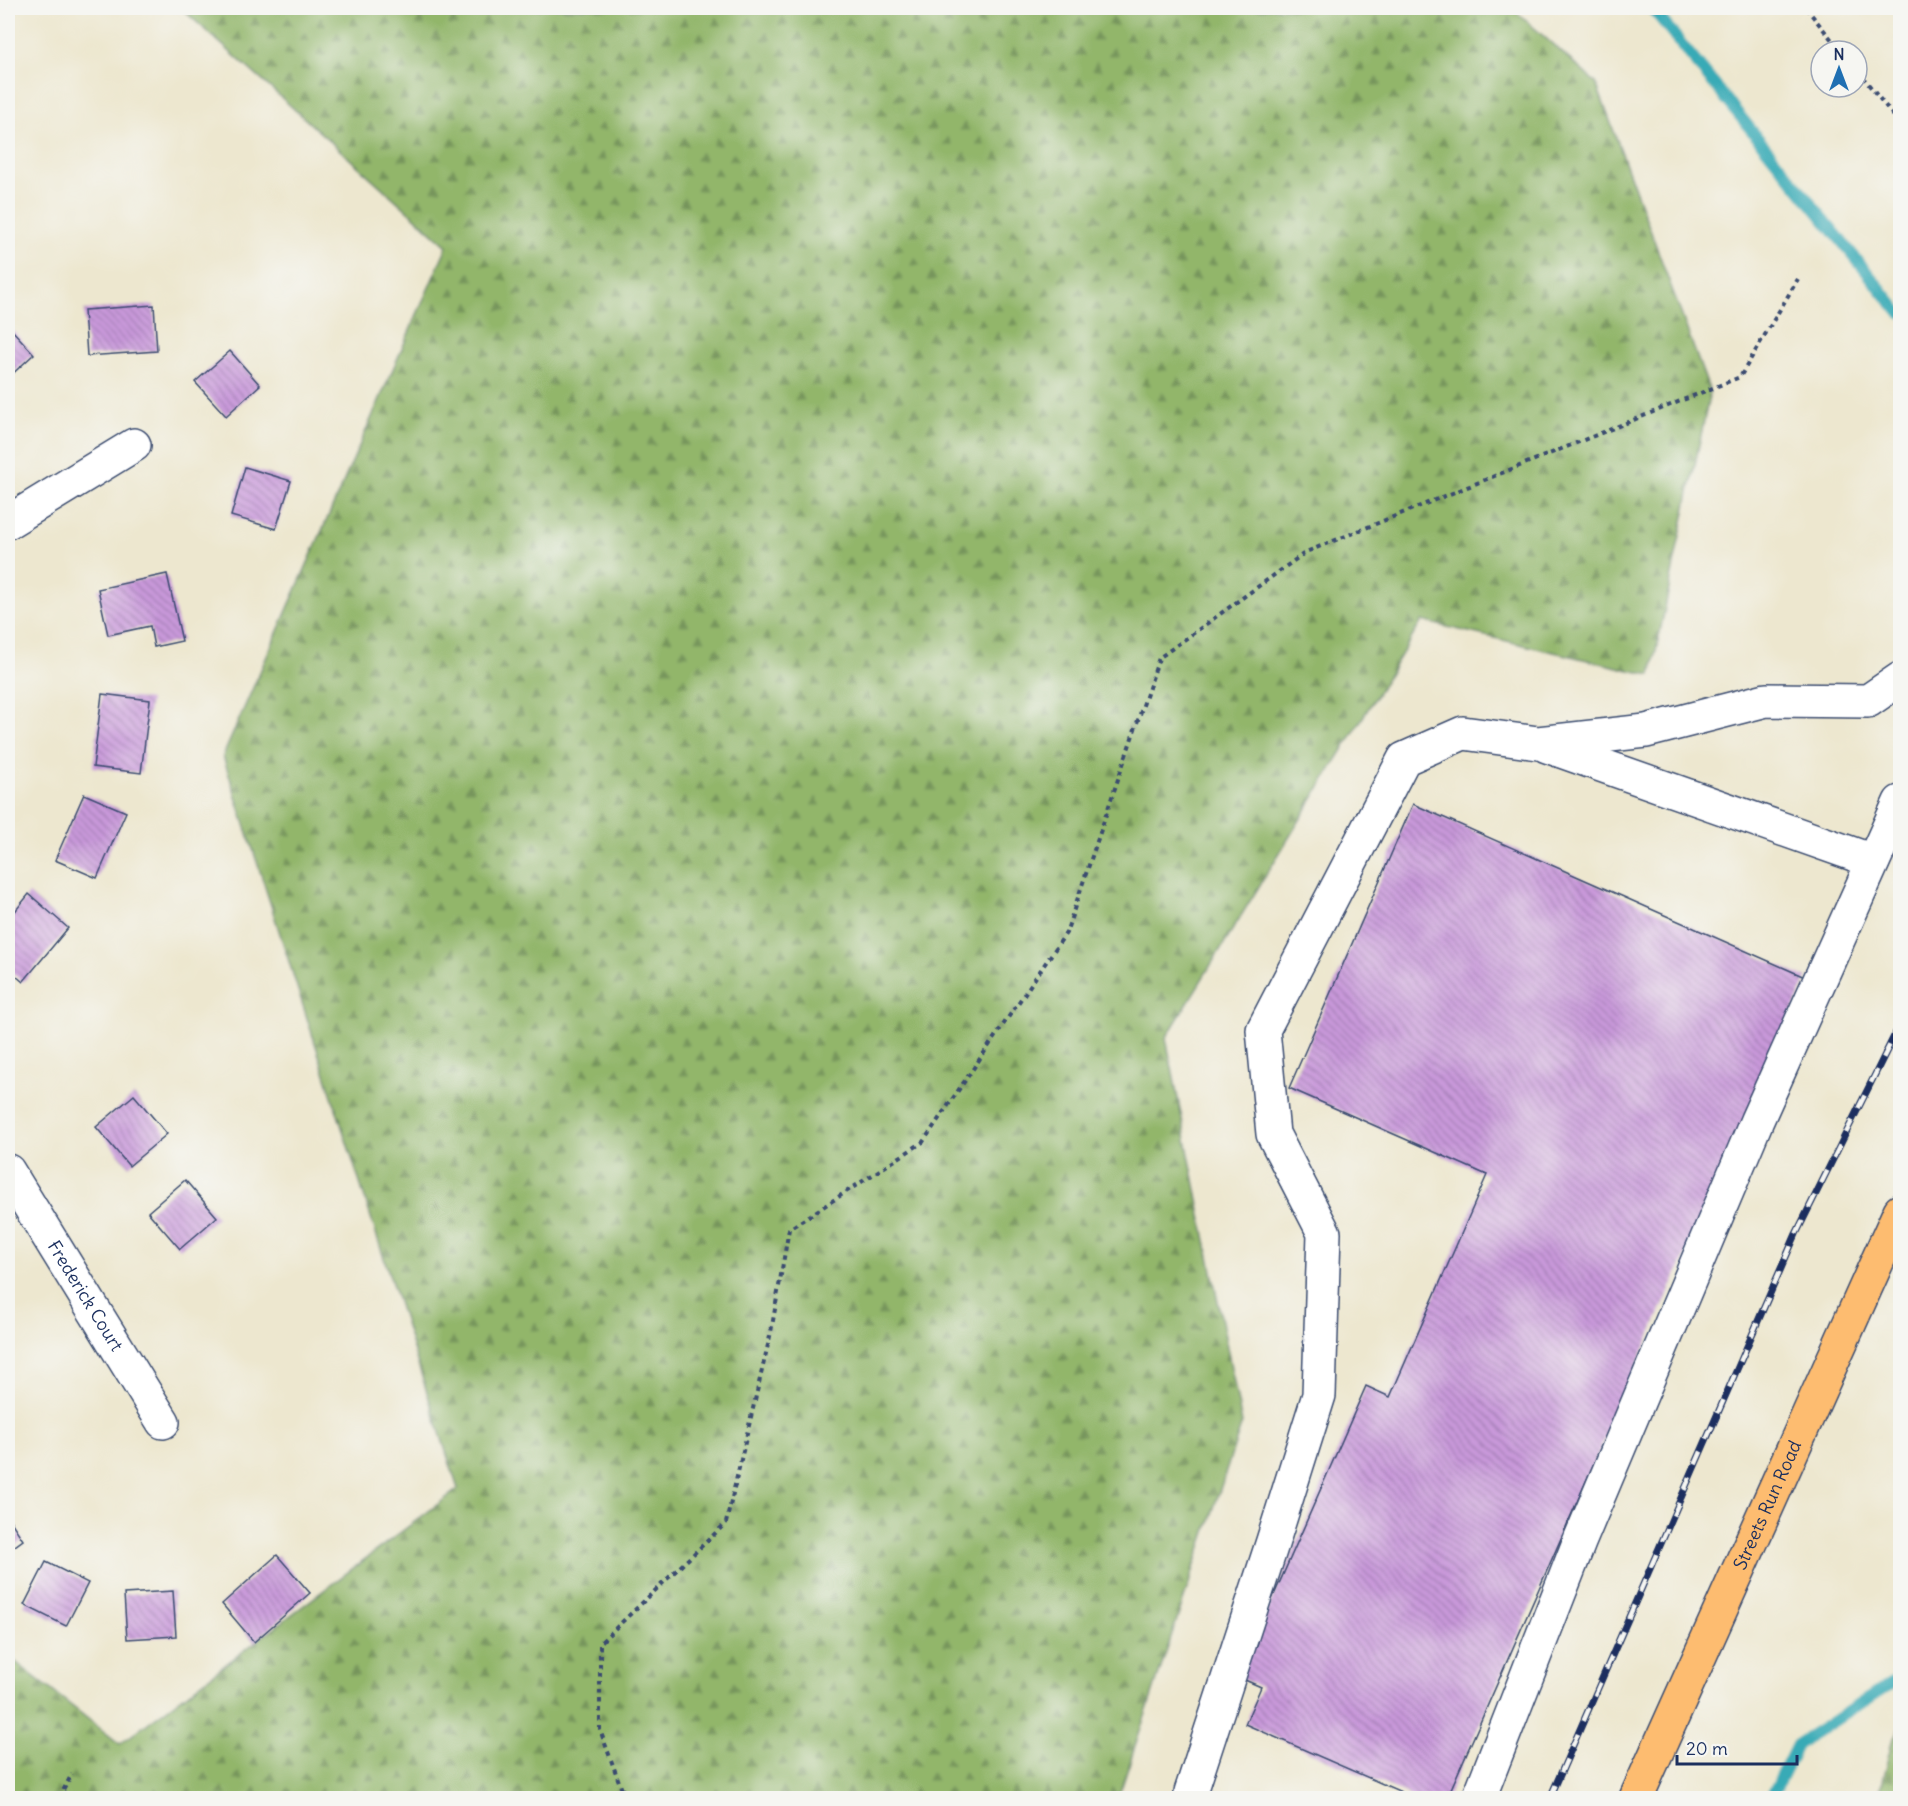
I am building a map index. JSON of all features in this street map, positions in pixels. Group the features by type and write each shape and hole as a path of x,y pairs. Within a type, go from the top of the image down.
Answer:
{"main road":[{"name":"Streets Run Road","path":"1636,1798 1900,1211"}],"street":[{"path":"8,522 134,445"},
{"path":"1538,743 1647,731 1766,700 1868,701 1900,679"},
{"path":"1193,1798 1191,1792 1319,1395 1324,1233 1273,1134 1263,1030 1404,759 1463,734 1538,743 1874,861"},
{"path":"1479,1798 1580,1540 1752,1131 1900,802"},
{"name":"Frederick Court","path":"8,1171 163,1422"}],"path":[{"path":"1806,8 1831,39"},
{"path":"1869,85 1900,124"},
{"path":"626,1798 600,1730 600,1643 726,1523 771,1332 789,1229 924,1142 1066,933 1159,658 1306,552 1740,377 1798,279"},
{"path":"59,1798 72,1774"}],"green space":[{"path":"181,8 1512,8 1596,83 1710,392 1651,675 1422,621 1166,1038 1242,1423 1118,1798 8,1798 8,1656 120,1744 458,1489 223,756 447,246"},
{"path":"1900,1729 1900,1798 1878,1798 1892,1741"}],"building":[{"path":"154,305 157,351 87,356 84,310"},
{"path":"11,329 34,354 8,378 8,332"},
{"path":"230,351 260,385 226,416 195,382"},
{"path":"245,467 291,481 276,529 231,516"},
{"path":"167,574 182,641 154,647 150,626 108,635 98,589"},
{"path":"102,694 150,700 141,773 93,767"},
{"path":"84,794 126,812 97,878 55,860"},
{"path":"1413,804 1807,978 1447,1798 1415,1798 1245,1724 1261,1687 1238,1677 1366,1386 1390,1397 1487,1175 1289,1088"},
{"path":"29,894 68,928 23,982 8,969 8,920"},
{"path":"134,1095 167,1134 129,1166 96,1127"},
{"path":"185,1180 217,1217 180,1249 148,1212"},
{"path":"8,1517 23,1540 8,1551"},
{"path":"277,1555 310,1593 254,1642 222,1604"},
{"path":"46,1562 88,1583 66,1626 24,1605"},
{"path":"173,1591 176,1636 127,1639 124,1594"}],"waterway":[{"path":"1652,8 1900,313"},
{"path":"1771,1798 1797,1745 1895,1681 1900,1675"}],"railway":[{"path":"1550,1798 1796,1234 1900,1024"}]}
